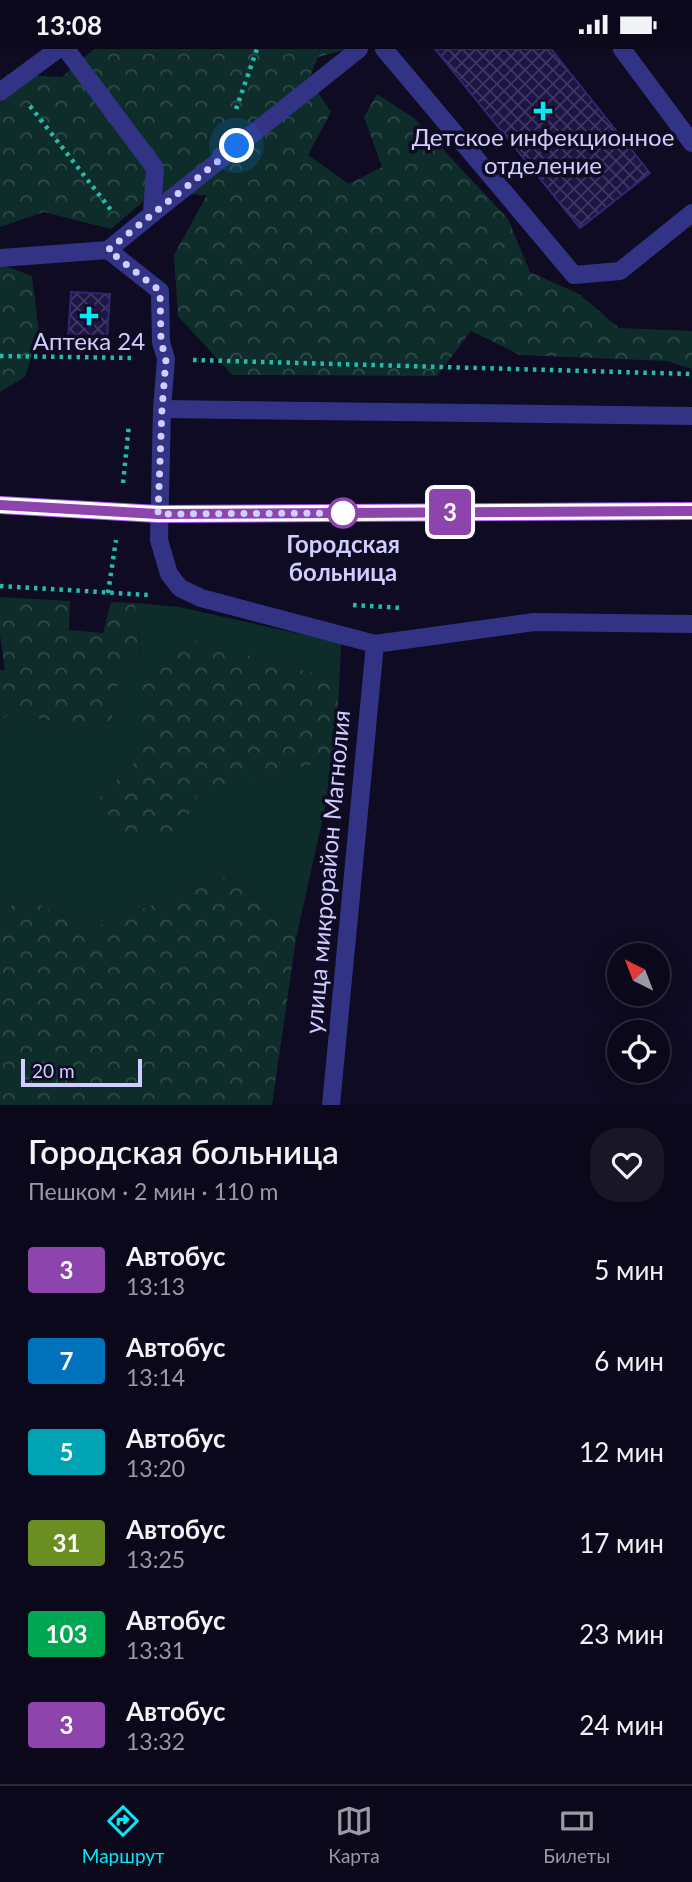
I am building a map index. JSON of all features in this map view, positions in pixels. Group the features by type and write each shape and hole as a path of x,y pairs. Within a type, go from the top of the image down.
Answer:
{"main road":[{"path":"0,505 158,514 692,511"}],"street":[{"path":"6,88 58,49"},
{"path":"66,49 155,168 152,214"},
{"path":"0,258 108,250 359,49"},
{"path":"384,49 573,275 620,271 692,213"},
{"path":"622,49 692,143"},
{"path":"108,250 160,291 161,342 166,359 159,540 169,574 180,588 201,598 375,644 534,622 692,624"},
{"path":"162,409 692,416"},
{"name":"улица микрорайон Магнолия","path":"331,1105 375,644"}],"path":[{"path":"6,88 128,233"},
{"path":"0,356 692,374"},
{"path":"108,593 121,511 130,414"},
{"path":"0,586 201,598"},
{"path":"352,605 407,608"}],"green space":[{"path":"94,49 349,49 318,57 309,79 331,112 308,155 349,184 382,167 364,117 377,94 414,118 508,219 530,272 579,294 619,328 692,331 692,369 667,361 520,355 471,331 437,376 232,375 178,316 174,255 207,195 153,193 111,229 44,212 0,227 0,86 7,74 62,77"},
{"path":"0,264 32,276 39,332 25,377 0,392"},
{"path":"0,597 70,601 69,630 103,633 111,602 135,603 141,654 119,675 112,720 91,729 11,713 0,721 0,670 5,670 0,635"},
{"path":"135,603 179,607 341,643 336,759 296,939 229,875 90,929 24,897 0,913 0,721 11,713 91,729 112,720 119,675 141,654"},
{"path":"196,641 338,680 336,759 200,790 179,834 118,834 100,797 140,757 137,684"},
{"path":"229,875 296,939 272,1105 0,1105 0,913 24,897 90,929"}],"building":[{"name":"Детское инфекционное отделение","path":"435,49 551,49 650,173 580,228"},
{"name":"Аптека 24","path":"71,292 110,294 107,340 68,338"}],"bus line":[{"name":"3","path":"0,505 158,514 692,511"}],"place":[{"name":"Детское инфекционное отделение","path":"543,111"},
{"name":"Аптека 24","path":"89,316"},
{"name":"Городская больница","path":"343,513"}],"route":[{"path":"237,146 108,250 160,291 161,342 166,359 158,514 343,513"}]}
